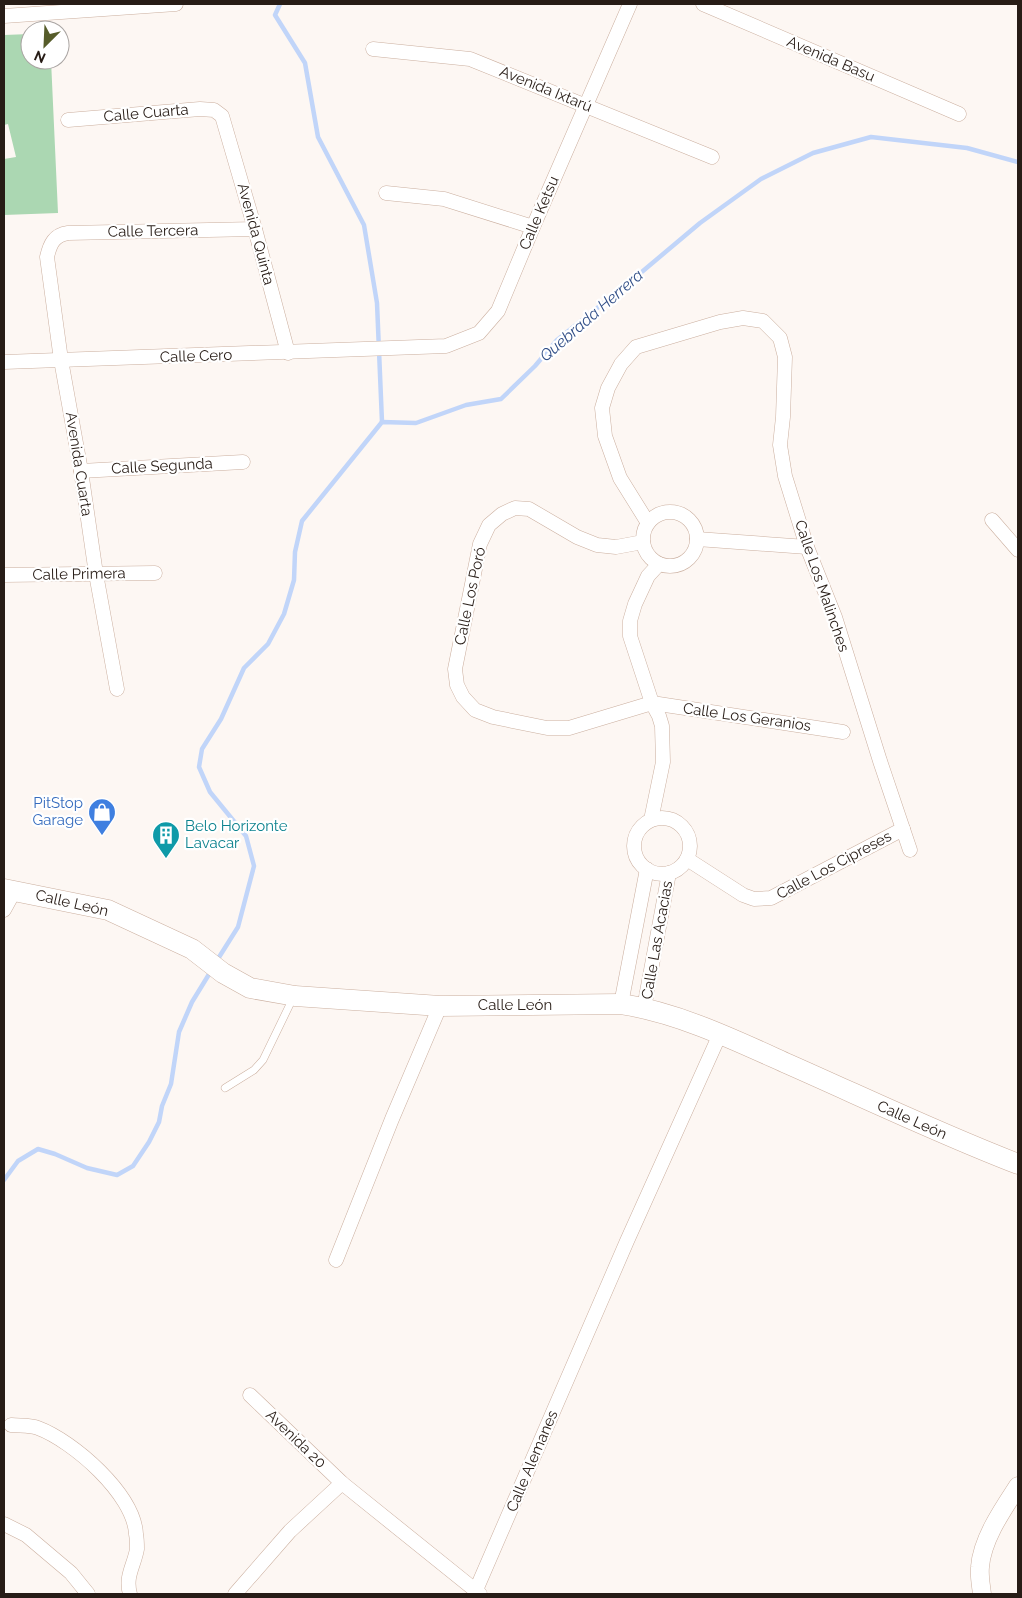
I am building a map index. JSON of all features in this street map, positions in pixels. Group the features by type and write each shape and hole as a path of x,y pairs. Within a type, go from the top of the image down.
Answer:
{"main road":[{"name":"Calle León","path":"10,889 108,910 192,949 223,973 250,988 295,996 440,1006 621,1004 644,1008 720,1034 965,1144 1018,1164"}],"street":[{"path":"4,16 176,4"},
{"name":"Calle Ketsu","path":"388,348 446,346 479,333 498,311 630,4"},
{"name":"Avenida Basu","path":"703,4 959,114"},
{"name":"Avenida Ixtarú","path":"373,49 470,59 712,157"},
{"name":"Calle Cuarta","path":"68,120 200,109 214,110 222,116"},
{"name":"Avenida Quinta","path":"222,116 288,352"},
{"path":"386,193 444,199 533,227"},
{"name":"Calle Tercera","path":"54,240 62,234 68,233 255,229"},
{"name":"Avenida Cuarta","path":"54,240 49,247 47,257 96,574 117,689"},
{"name":"Calle Los Malinches","path":"648,522 620,478 605,436 602,408 608,388 621,364 636,347 720,322 743,318 763,321 780,338 784,357 780,445 785,476 807,547 834,617 910,850"},
{"name":"Calle Cero","path":"4,362 388,348"},
{"name":"Calle Segunda","path":"80,471 243,462"},
{"name":"Calle Los Poró","path":"643,542 616,547 597,545 577,537 529,509 515,508 502,514 489,525 480,544 455,669 457,685 463,697 475,710 493,717 547,728 569,728 652,703"},
{"path":"670,512 686,517 692,523 696,530 697,539 696,548 692,556 685,562 668,566 659,564 651,559 646,551 642,535 648,522 654,516 670,512"},
{"path":"992,520 1018,550"},
{"path":"697,539 807,547"},
{"path":"659,564 648,576 635,604 630,621 630,636 652,703 662,726 662,762 651,820 662,817 680,824 690,840 687,858"},
{"name":"Calle Primera","path":"4,575 155,574"},
{"name":"Calle Los Geranios","path":"652,703 843,732"},
{"name":"Calle Las Acacias","path":"651,820 638,829 635,838 635,856 640,864 647,869 662,874 676,870 687,858"},
{"name":"Calle Los Cipreses","path":"687,858 743,895 762,900 771,898 903,829"},
{"name":"Calle Las Acacias","path":"621,1004 647,869"},
{"name":"Calle Las Acacias","path":"644,1008 669,873"},
{"path":"4,910 10,889"},
{"path":"336,1260 392,1119 440,1006"},
{"name":"Calle Alemanes","path":"342,1483 478,1592 627,1241 720,1034"},
{"name":"Avenida 20","path":"250,1395 342,1483"},
{"path":"11,1425 36,1427 58,1436 86,1458 115,1488 129,1509 136,1531 136,1550 129,1574 130,1594"},
{"path":"235,1594 290,1531 342,1483"},
{"path":"982,1594 979,1568 983,1549 1000,1514 1018,1486"},
{"path":"4,1524 26,1535 71,1573 88,1594"}],"lane":[{"path":"225,1088 254,1070 263,1060 295,996"}],"green space":[{"path":"20,34 20,70 51,70 58,213 4,215 4,159 16,157 8,124 4,125 4,35"}],"waterway":[{"path":"280,4 275,15 305,63 318,137 364,225 377,303 382,422"},
{"name":"Quebrada Herrera","path":"216,962 238,927 254,866 246,836 210,792 199,767 202,749 221,719 244,668 268,644 284,614 294,580 295,552 302,521 382,422 416,423 466,405 501,399 535,366 557,340 700,223 761,179 813,153 871,137 967,148 1018,162"},
{"name":"Quebrada Herrera","path":"4,1180 18,1161 38,1149 87,1168 117,1175 133,1166 149,1142 159,1122 162,1106 171,1084 179,1032 192,1002 211,971"}],"place":[{"name":"PitStop Garage","path":"102,836"},
{"name":"Belo Horizonte Lavacar","path":"166,859"}]}
